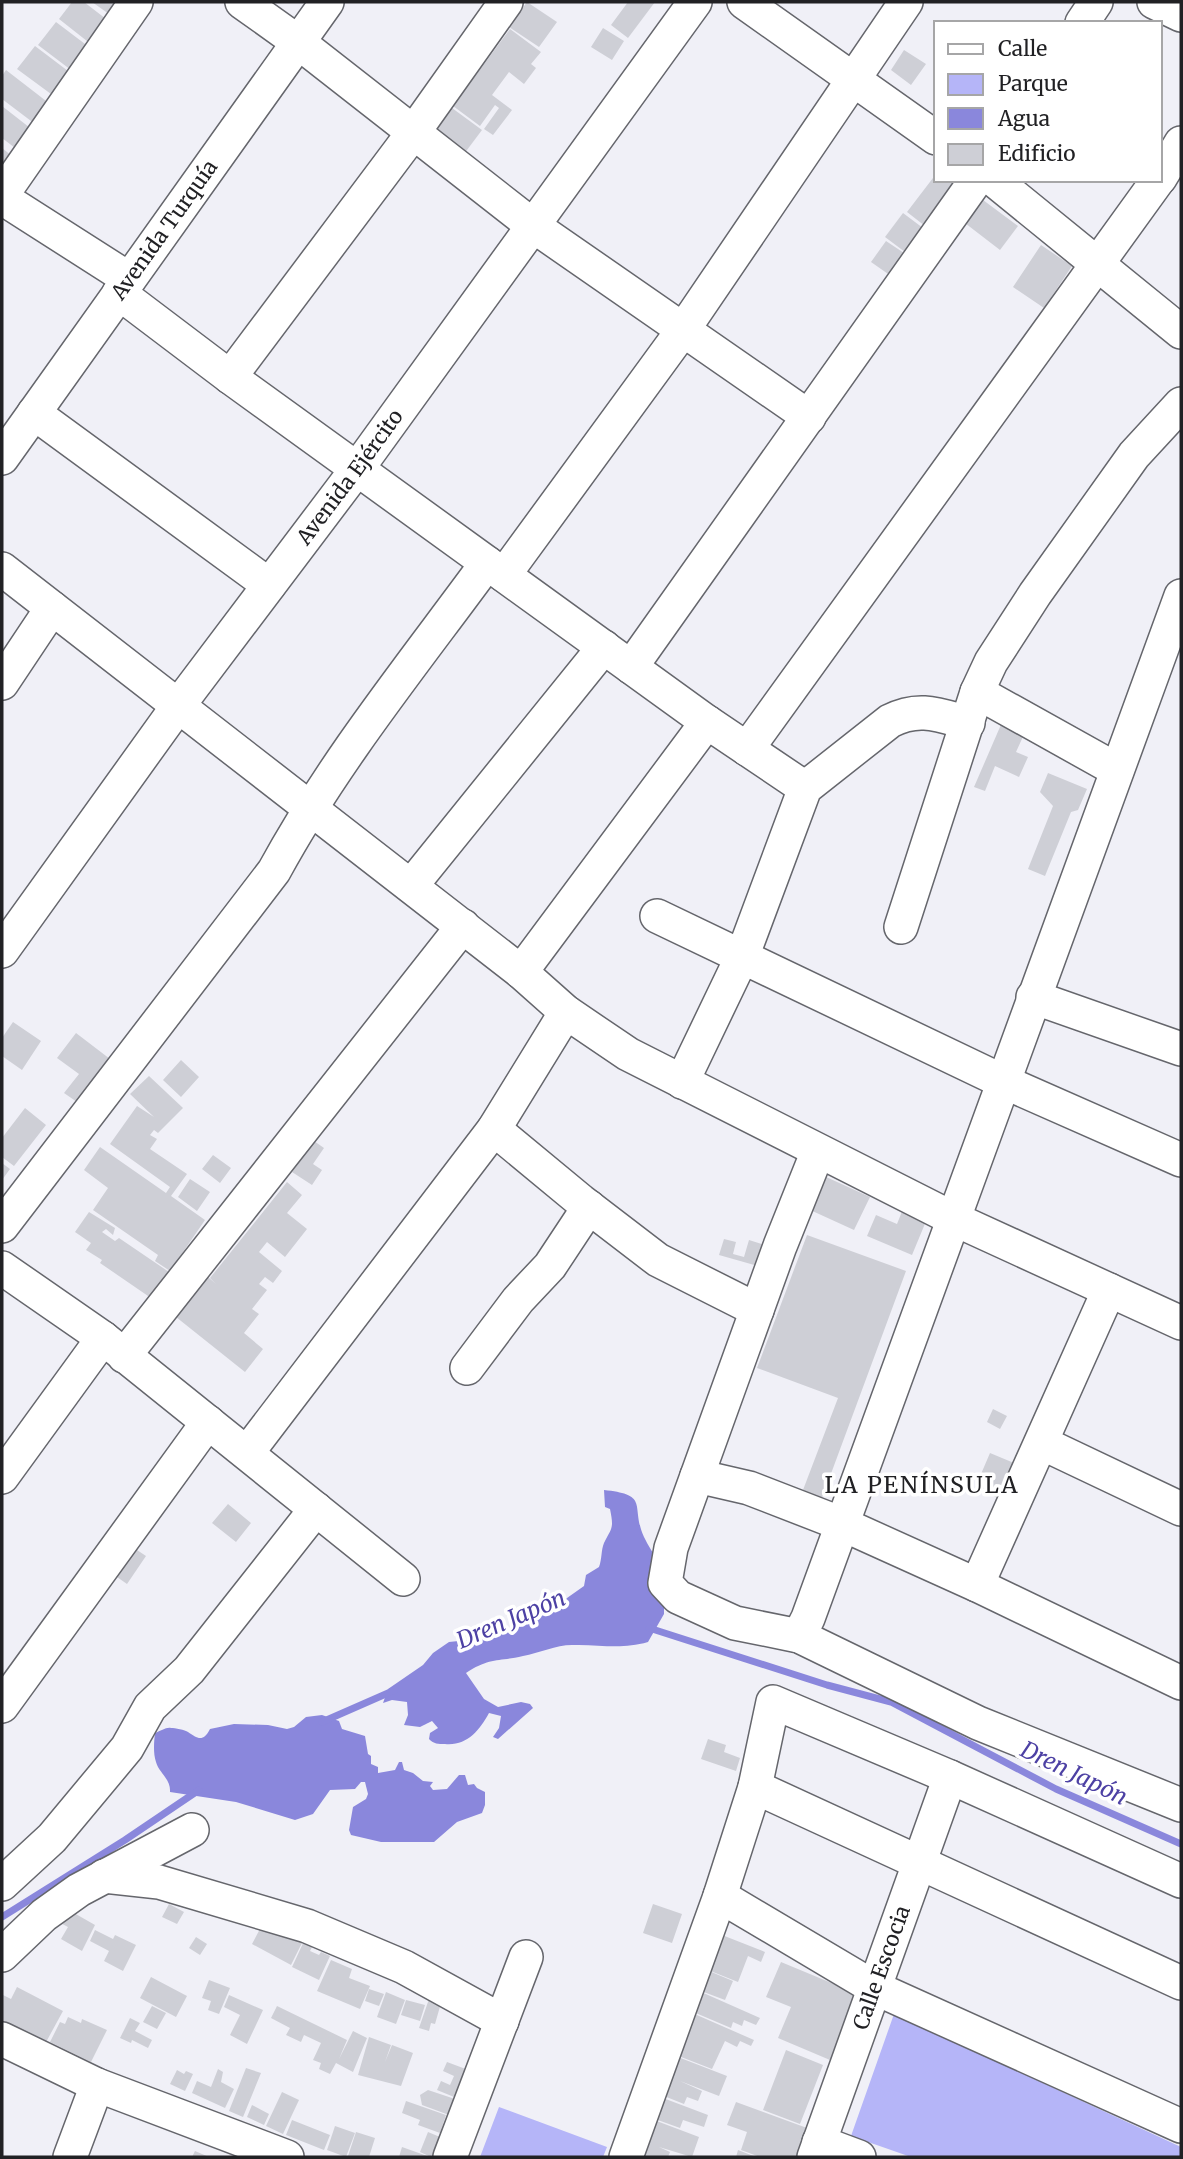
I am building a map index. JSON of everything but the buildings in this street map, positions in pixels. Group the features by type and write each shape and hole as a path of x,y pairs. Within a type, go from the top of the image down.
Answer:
{"street":[{"path":"136,2 2,196 124,286 230,377 707,722 805,788"},
{"path":"242,2 298,42 532,225 809,417"},
{"name":"Avenida Turquía","path":"2,458 327,2"},
{"path":"230,377 414,132 506,2"},
{"name":"Avenida Ejército","path":"2,951 178,706 357,469 695,2"},
{"path":"744,2 934,137"},
{"path":"2,1226 274,871 335,769 683,330 906,2"},
{"path":"1083,21 1096,2"},
{"path":"1154,2 1181,15"},
{"path":"1162,174 1181,143"},
{"path":"631,667 975,182"},
{"path":"996,182 1181,332"},
{"path":"747,749 1157,182"},
{"path":"901,927 973,708 991,662 1035,594 1134,455 1181,404"},
{"path":"34,412 269,585"},
{"path":"2,569 463,926 566,1012 628,1054 954,1219 1181,1322"},
{"path":"799,1636 808,1618 1181,596"},
{"path":"2,683 52,608"},
{"path":"411,886 604,647"},
{"path":"682,1082 742,957 805,788 890,721 904,714 973,708 1117,771"},
{"path":"521,972 707,722"},
{"path":"657,916 1002,1081 1181,1160"},
{"path":"2,1477 463,926"},
{"path":"1034,997 1180,1046"},
{"path":"247,1453 494,1129 566,1012"},
{"path":"494,1129 659,1260 757,1310"},
{"path":"818,1150 671,1548 665,1583 678,1597 735,1623 799,1636 978,1723 1181,1805"},
{"path":"467,1368 518,1300 550,1266 589,1207"},
{"path":"2,1268 113,1347 403,1579"},
{"path":"977,1585 1109,1290"},
{"path":"2,1706 208,1423"},
{"path":"1042,1443 1181,1509"},
{"path":"697,1476 749,1488 842,1524 1181,1683"},
{"path":"2,1884 52,1838 127,1748 150,1707 189,1670 316,1509"},
{"path":"626,2157 720,1896 755,1787 773,1702 950,1777 1181,1881"},
{"name":"Calle Escocia","path":"817,2150 950,1777"},
{"path":"755,1787 1181,1983"},
{"path":"2,1955 44,1915 79,1890 192,1830"},
{"path":"104,1876 159,1882 307,1927 404,1967 502,2021"},
{"path":"720,1896 875,1987 1181,2126"},
{"path":"450,2157 526,1956"},
{"path":"2,2039 97,2085 287,2157"},
{"path":"70,2157 97,2085"},
{"path":"817,2150 859,2157"}],"green space":[{"path":"894,2014 1181,2147 1181,2157 911,2157 851,2136"},
{"path":"499,2107 607,2147 603,2157 480,2157"}],"water":[{"path":"604,1490 619,1492 634,1499 644,1537 659,1562 651,1592 664,1606 664,1614 648,1642 619,1646 560,1646 488,1662 466,1673 484,1699 498,1707 521,1702 530,1704 533,1708 498,1739 493,1737 499,1728 501,1716 489,1713 471,1736 453,1744 436,1743 429,1739 430,1733 438,1728 432,1721 420,1727 404,1725 408,1715 407,1702 392,1700 383,1703 388,1689 423,1665 433,1653 449,1642 487,1638 533,1622 584,1586 586,1575 599,1567 603,1546 611,1528 610,1509 605,1507"},
{"path":"322,1715 339,1721 342,1729 365,1736 371,1764 378,1767 378,1773 395,1770 399,1762 402,1762 404,1770 423,1781 433,1782 430,1786 433,1790 447,1789 459,1775 465,1775 468,1785 474,1784 485,1792 482,1813 457,1822 434,1842 381,1842 351,1835 349,1830 353,1807 366,1799 368,1794 365,1782 361,1782 355,1789 330,1790 313,1814 295,1820 236,1802 170,1792 169,1783 155,1759 155,1733 167,1728 175,1728 202,1738 210,1729 234,1724 268,1725 287,1729 306,1717"}],"waterway":[{"name":"Dren Japón","path":"649,1628 827,1685 891,1702 1056,1789 1181,1844"},
{"name":"Dren Japón","path":"322,1722 395,1690"},
{"name":"Dren Japón","path":"2,1917 199,1790"}],"district":[{"name":"LA PENÍNSULA","path":"922,1485"}]}
